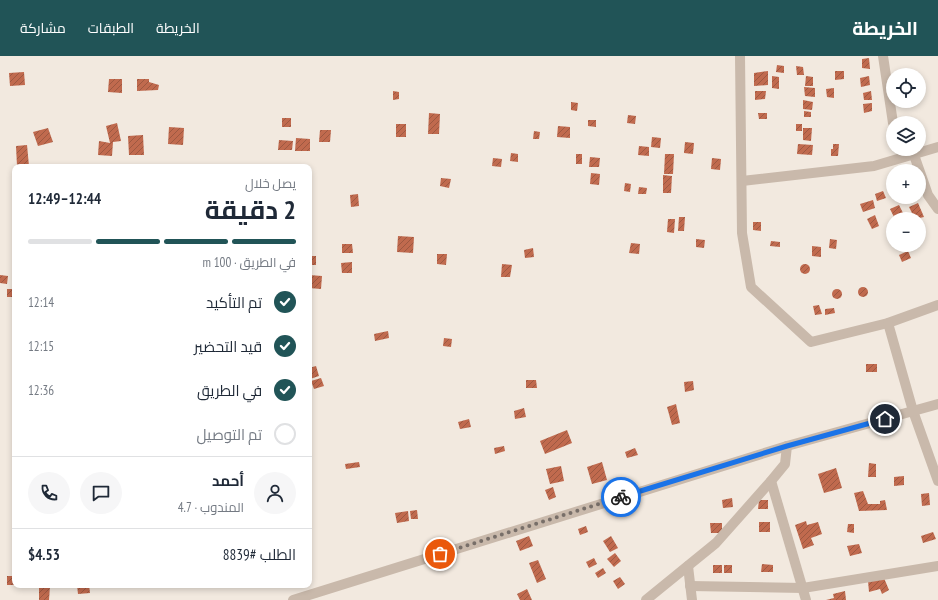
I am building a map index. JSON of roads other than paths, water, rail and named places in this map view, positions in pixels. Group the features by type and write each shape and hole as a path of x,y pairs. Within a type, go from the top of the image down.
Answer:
{"street":[{"path":"740,56 742,233 751,287 811,342 888,323 938,305"},
{"path":"884,56 892,116"},
{"path":"926,152 938,147"},
{"path":"742,181 874,166 893,156"},
{"path":"914,156 928,195 938,209"},
{"path":"888,323 913,411 938,481"},
{"path":"293,600 787,446 938,404"},
{"path":"646,600 716,542 771,482 785,464 787,446"},
{"path":"771,482 806,600"},
{"path":"688,566 692,600"},
{"path":"690,586 803,588 938,566"}]}
